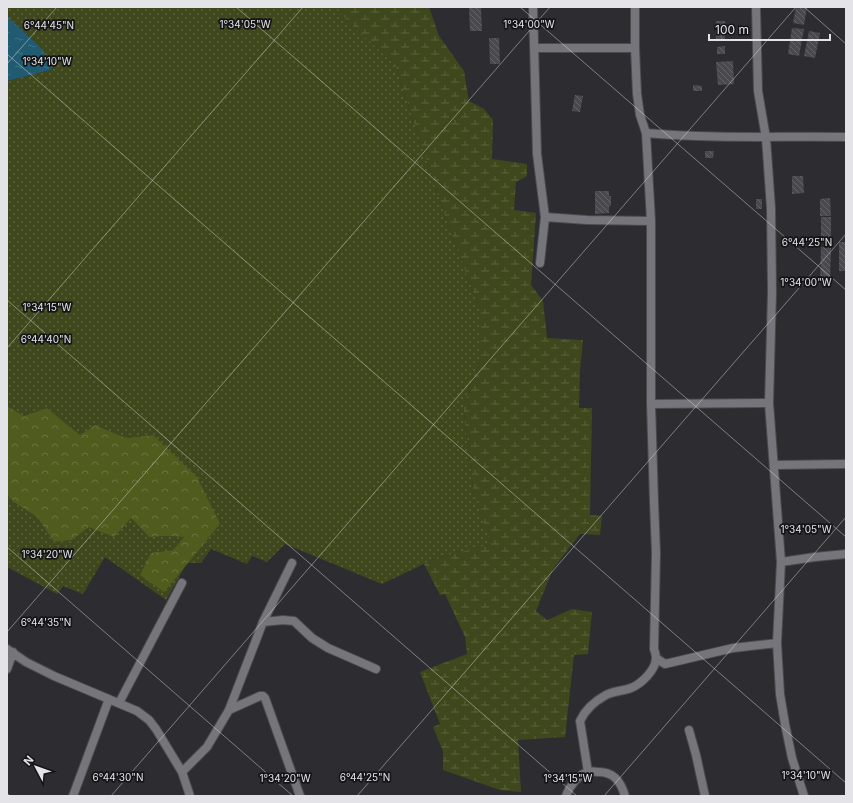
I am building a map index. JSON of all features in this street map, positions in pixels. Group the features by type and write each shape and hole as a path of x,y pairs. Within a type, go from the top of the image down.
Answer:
{"street":[{"path":"533,7 537,154 545,217 540,263"},
{"path":"635,7 637,94 640,115 646,133 651,221 651,404 656,553 654,649 656,658 653,669"},
{"path":"756,7 758,91 766,138 771,208 772,292 769,403 781,562 777,643 780,694 792,758 804,796"},
{"path":"534,48 635,48"},
{"path":"646,133 674,136 766,138 846,137"},
{"path":"545,217 587,220 651,221"},
{"path":"651,404 769,403"},
{"path":"774,465 846,464"},
{"path":"781,562 846,554"},
{"path":"182,772 207,747 229,710 263,622 292,563"},
{"path":"119,703 182,583"},
{"path":"263,622 283,620 294,622 312,638 328,648 376,669"},
{"path":"588,772 580,721 583,714 596,702 608,694 632,687 642,681 653,669 665,664 733,648 777,643"},
{"path":"7,669 10,650 26,662 54,676 137,711 149,720 156,729 182,772 190,796"},
{"path":"656,658 665,664"},
{"path":"229,710 260,696 265,698 300,796"},
{"path":"73,796 109,699"},
{"path":"689,730 705,796"},
{"path":"566,796 568,789 572,784 579,777 588,772 606,772 612,775 622,788 625,796"}],"green space":[{"path":"7,7 337,7 344,17 395,65 448,225 480,310 480,360 463,406 474,495 492,544 434,559 382,584 285,544 267,562 252,556 247,564 211,549 201,563 187,563 166,600 105,557 83,594 63,586 57,594 7,567 7,495 15,503 37,517 54,542 72,540 89,527 131,518 149,537 184,537 173,550 151,553 198,550 220,524 153,435 126,438 95,425 80,435 47,408 24,416 7,406 7,81 50,70 38,45 7,16"},
{"path":"337,7 429,7 439,36 464,71 469,101 484,109 493,120 492,159 527,164 527,176 516,182 514,210 536,213 531,285 543,301 547,338 583,340 580,370 579,408 592,408 590,515 602,516 600,535 580,534 553,569 536,611 547,620 572,609 592,612 588,654 574,655 565,737 518,740 521,792 500,790 443,770 443,751 433,727 440,724 420,672 467,654 465,637 445,594 440,595 424,564 434,559 491,544 474,495 463,406 480,360 480,310 448,225 395,65 344,17"},
{"path":"7,406 24,416 47,408 80,435 95,425 126,438 153,435 197,477 220,524 164,592 140,575 151,553 173,550 184,537 149,537 131,518 114,537 89,527 72,540 54,542 37,517 15,503 7,495"}],"water":[{"path":"7,16 38,45 53,64 50,70 7,81"}],"building":[{"path":"469,7 481,7 482,31 470,31"},
{"path":"796,7 807,7 804,25 793,23"},
{"path":"716,21 725,21 725,39 716,39"},
{"path":"792,28 804,29 799,56 788,54"},
{"path":"809,31 820,33 815,58 804,56"},
{"path":"489,38 499,38 500,64 490,64"},
{"path":"725,46 725,54 717,54 717,47"},
{"path":"733,61 734,84 718,85 716,62"},
{"path":"693,85 702,86 702,91 693,91"},
{"path":"575,95 583,96 580,112 572,111"},
{"path":"705,151 714,151 713,158 705,158"},
{"path":"792,176 803,176 804,193 792,194"},
{"path":"595,191 609,191 609,196 611,196 611,206 609,206 609,213 595,214"},
{"path":"830,198 831,216 820,216 820,199"},
{"path":"756,199 762,199 762,209 756,209"},
{"path":"821,217 831,217 831,237 821,237"},
{"path":"839,242 846,242 846,271 839,271"},
{"path":"821,247 831,248 830,282 820,282"}]}
